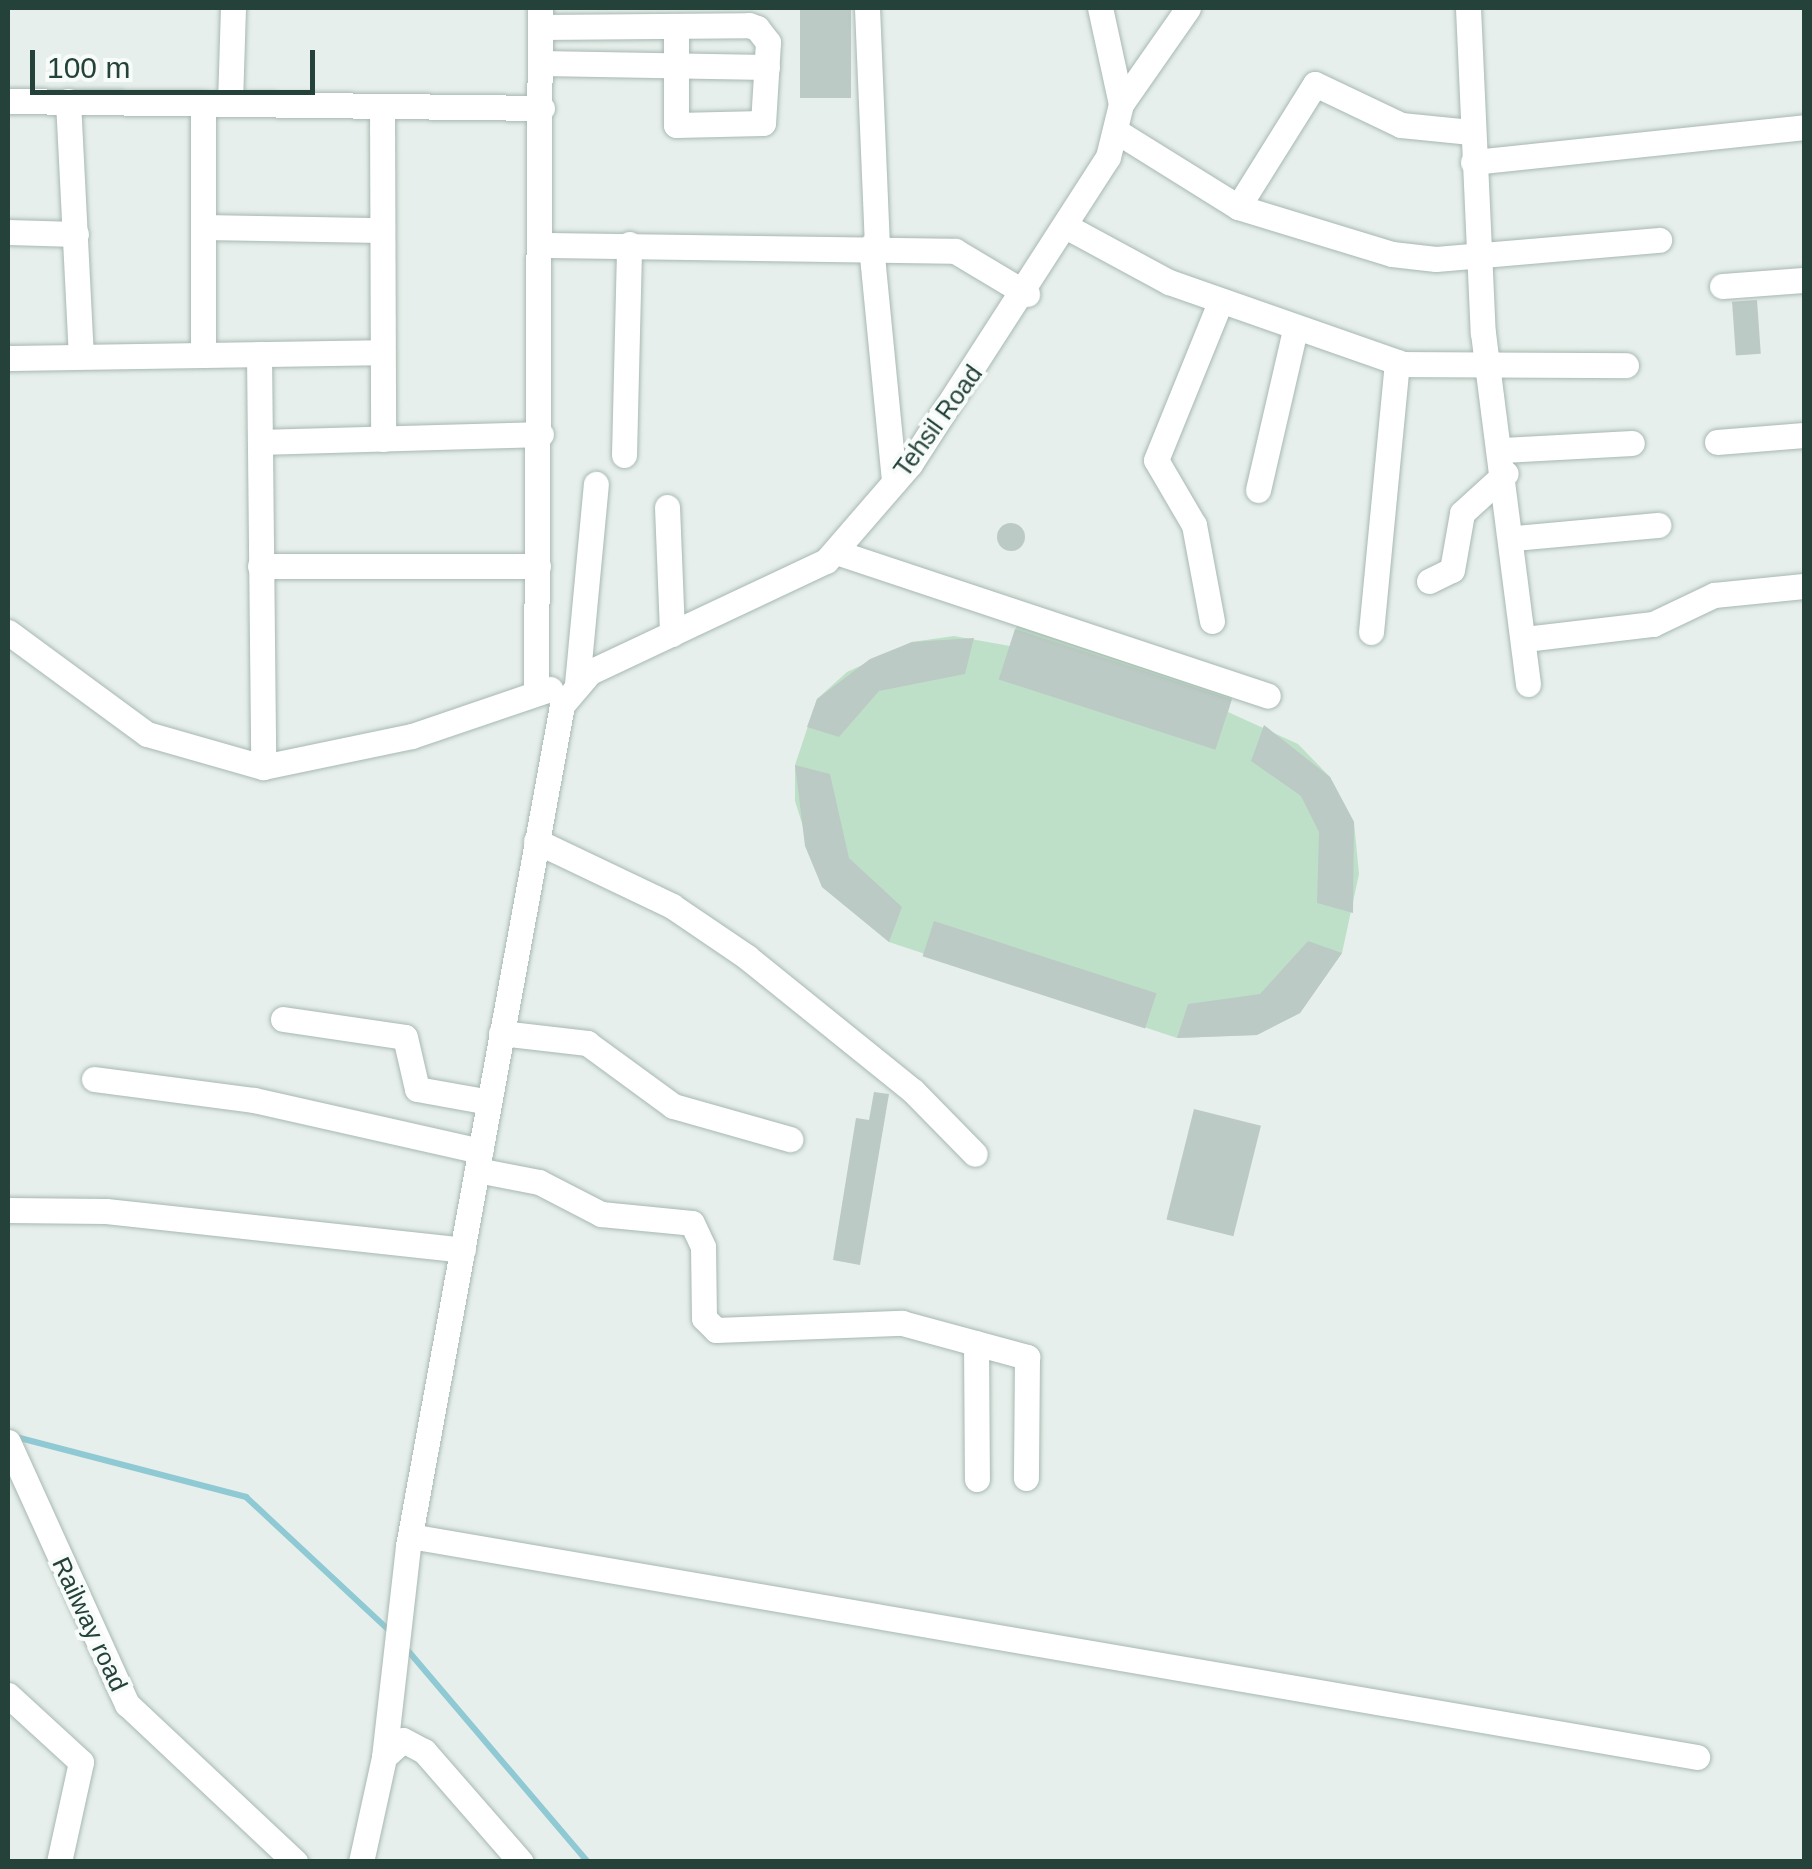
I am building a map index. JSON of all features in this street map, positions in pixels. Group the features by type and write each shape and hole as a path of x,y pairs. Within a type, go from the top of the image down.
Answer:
{"street":[{"path":"230,104 233,8"},
{"path":"868,8 874,246 894,482"},
{"name":"Tehsil Road","path":"574,686 836,552 894,482 1027,294 1068,228 1116,131 1121,104 1100,8"},
{"path":"1121,104 1188,8"},
{"path":"1468,8 1470,132 1480,254 1515,538 1528,684"},
{"path":"536,692 541,434 540,17 757,28 767,66 763,123 688,130 674,119 676,26"},
{"path":"541,63 767,66"},
{"path":"1238,207 1308,86 1412,128 1470,132"},
{"path":"8,100 542,108"},
{"path":"68,100 80,356"},
{"path":"202,103 202,355"},
{"path":"382,106 383,439"},
{"path":"1473,162 1804,127"},
{"path":"1116,131 1238,207 1392,254 1480,254 1659,240"},
{"path":"203,227 382,230"},
{"path":"1068,228 1220,302 1396,362 1492,370 1626,365"},
{"path":"8,232 76,234"},
{"path":"542,244 874,246 968,252 1027,294"},
{"path":"624,455 630,244"},
{"path":"1722,286 1804,280"},
{"path":"1212,621 1194,525 1156,460 1220,302"},
{"path":"1258,490 1295,330"},
{"path":"8,358 382,352"},
{"path":"259,354 263,767"},
{"path":"1371,632 1396,362"},
{"path":"262,442 541,434"},
{"path":"1717,442 1804,435"},
{"path":"1430,581 1452,570 1462,512 1505,462 1632,444"},
{"path":"361,1862 384,1757 390,1664 409,1541 501,1032 536,841 574,686 596,484"},
{"path":"667,507 672,634"},
{"path":"1515,538 1658,525"},
{"path":"836,552 1268,696"},
{"path":"260,566 538,566"},
{"path":"1525,639 1653,624 1714,595 1804,586"},
{"path":"8,632 147,734 263,767 427,732 536,692 574,686"},
{"path":"536,841 672,906 747,956 913,1091 974,1154"},
{"path":"283,1018 405,1036 418,1089 489,1102"},
{"path":"501,1032 587,1043 672,1106 790,1139"},
{"path":"94,1079 254,1100 479,1160 539,1182 601,1214 692,1223 703,1246 704,1318 716,1330 883,1322 976,1343 1032,1366 1026,1478"},
{"path":"8,1210 106,1211 463,1250"},
{"path":"976,1343 976,1478"},
{"name":"Railway road","path":"13,1463 127,1704 295,1862"},
{"path":"409,1541 1698,1757"},
{"path":"8,1695 80,1762 59,1862"},
{"path":"384,1757 403,1740 424,1751 521,1862"}],"green space":[{"path":"1017,625 1234,691 1228,712 1298,744 1330,777 1354,822 1359,874 1342,953 1300,1013 1257,1035 1177,1038 889,942 822,887 795,801 795,765 817,699 847,672 912,642 954,636 1010,646"}],"building":[{"path":"800,8 851,8 851,98 800,98"},
{"path":"1757,300 1761,354 1736,356 1732,302"},
{"path":"1011,523 1021,527 1025,537 1021,547 1011,551 1001,547 997,537 1001,527"},
{"path":"1015,629 1232,699 1215,750 999,679"},
{"path":"974,638 965,674 879,691 839,737 807,727 817,699 870,659 912,642"},
{"path":"1264,725 1330,777 1354,822 1353,913 1317,903 1319,832 1301,796 1251,761"},
{"path":"795,765 830,774 849,858 902,907 889,942 822,887 805,846"},
{"path":"934,921 1157,993 1145,1028 923,956"},
{"path":"1308,941 1342,953 1300,1013 1257,1035 1177,1038 1188,1004 1260,994"},
{"path":"874,1092 889,1094 860,1265 833,1260 856,1118 869,1120"},
{"path":"1194,1109 1261,1126 1233,1236 1166,1220"}],"waterway":[{"path":"16,1437 246,1497 392,1633"},
{"path":"404,1646 588,1862"}]}
